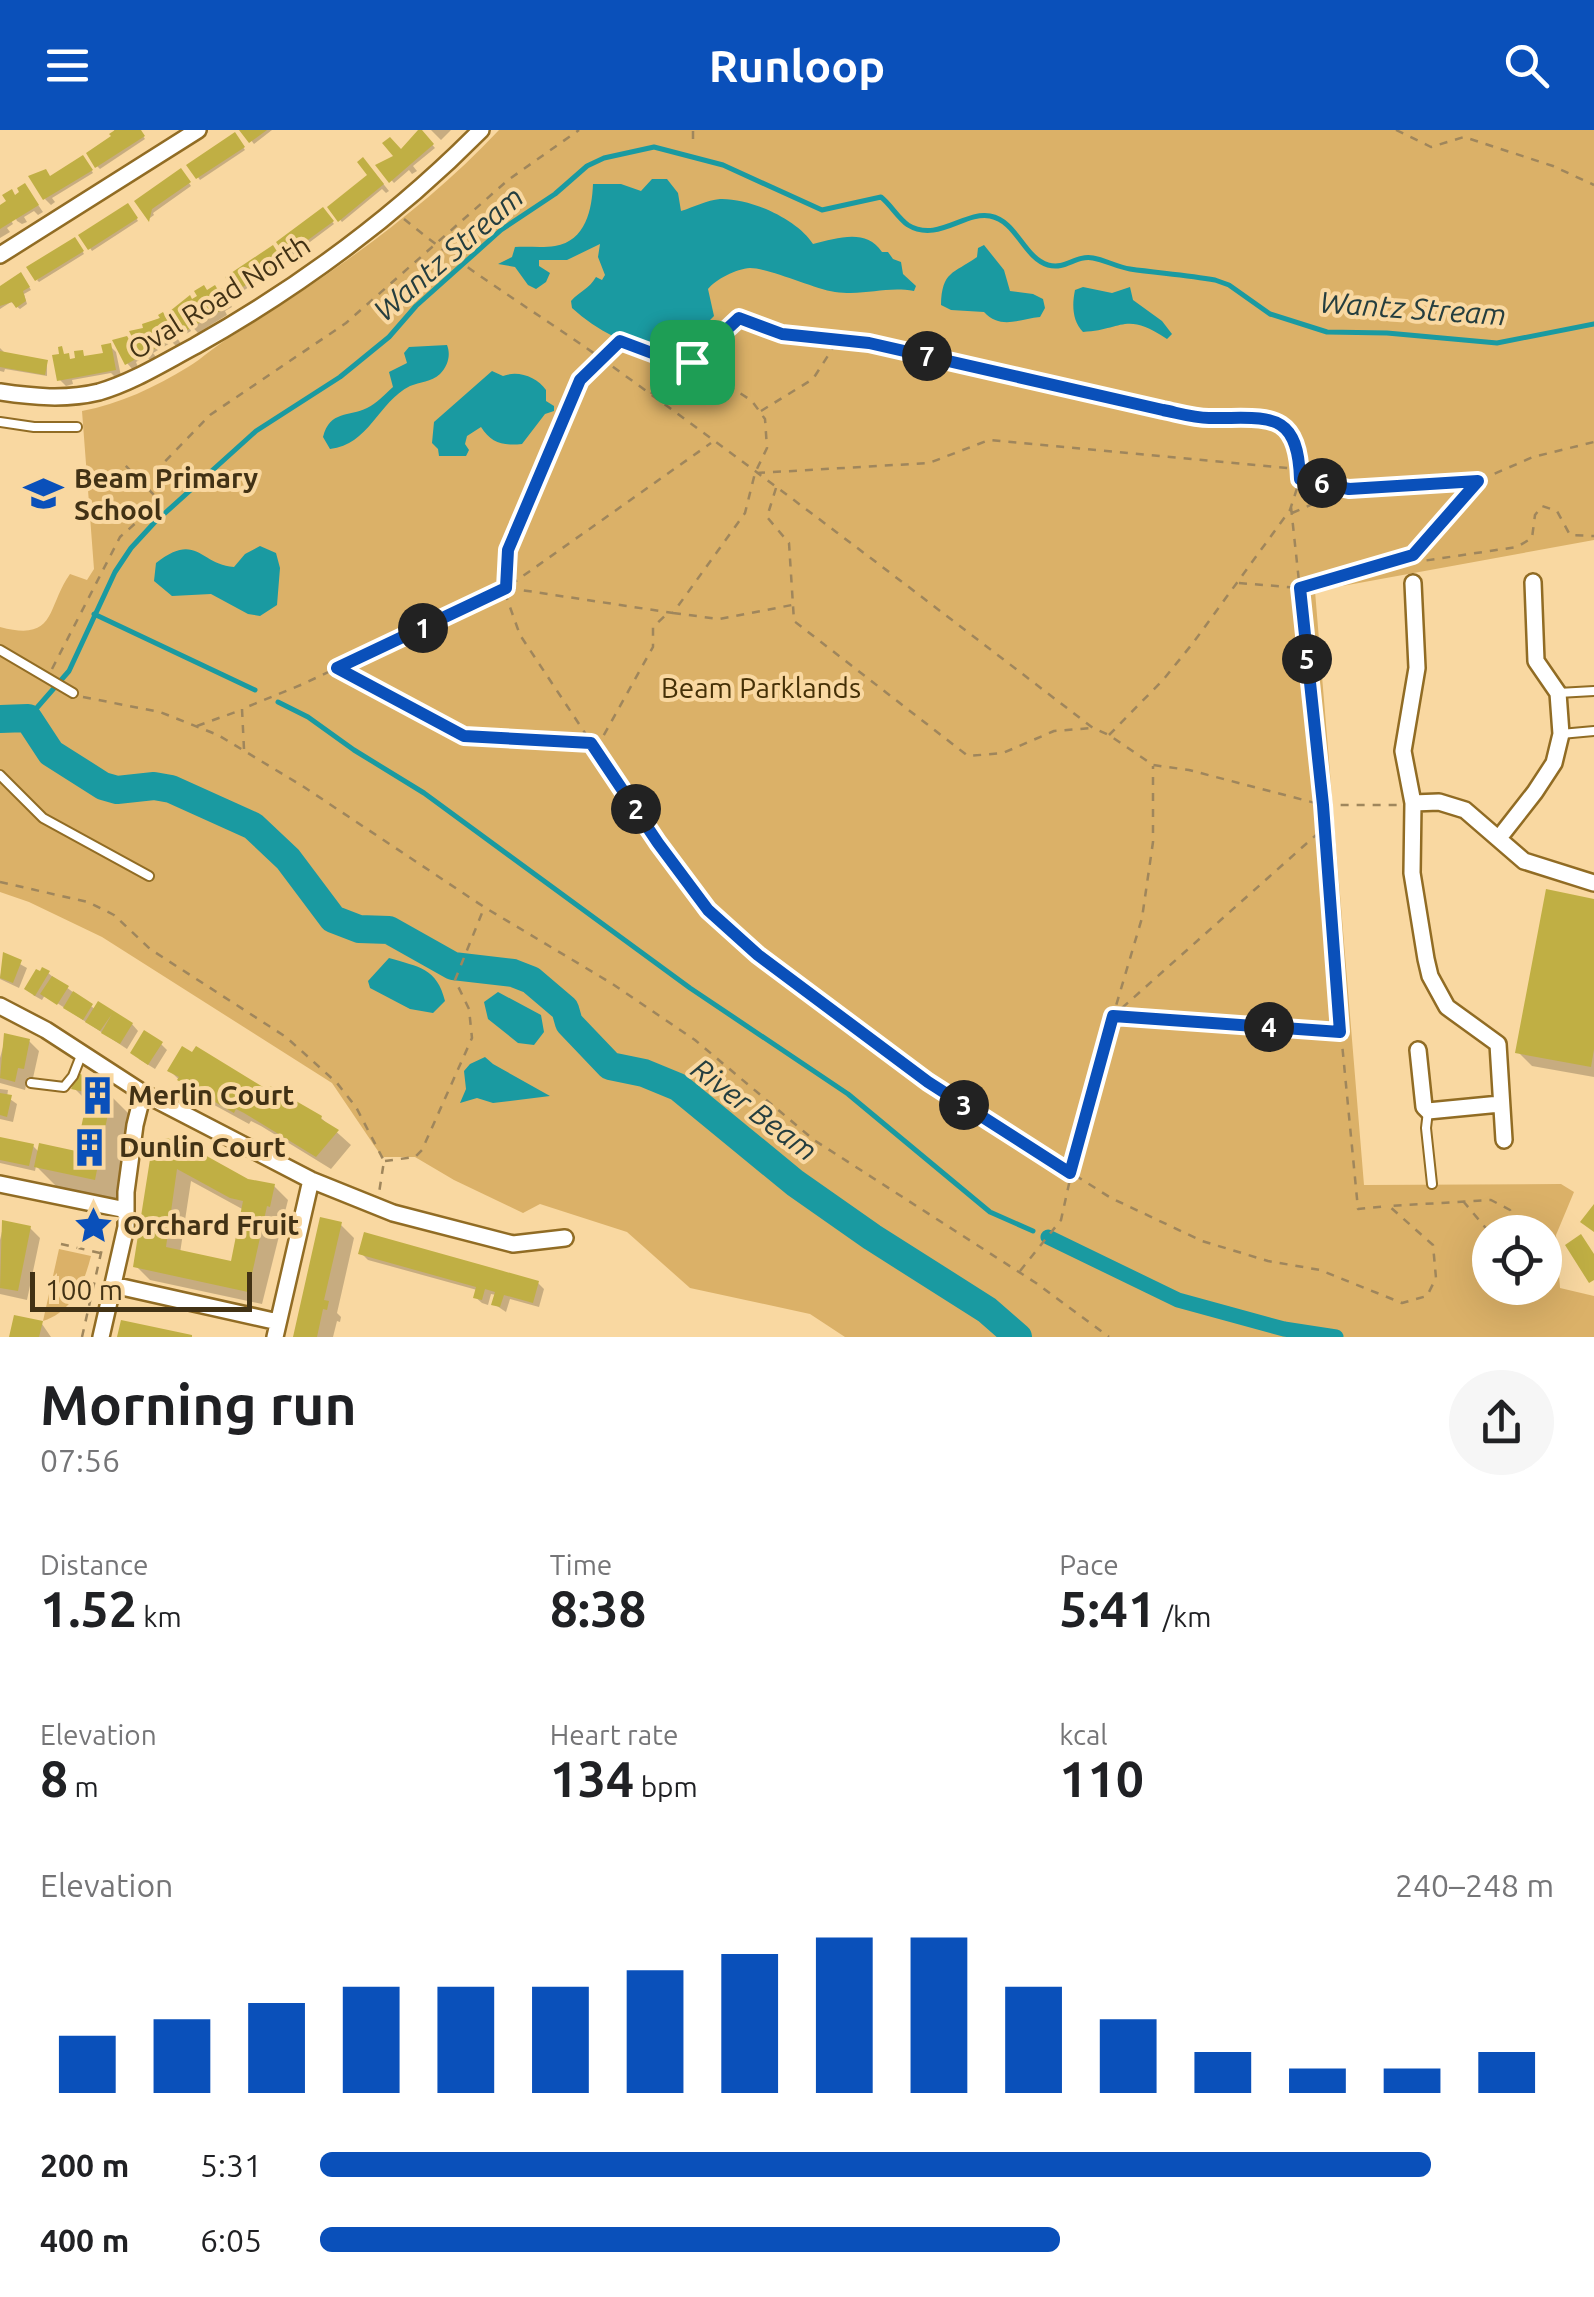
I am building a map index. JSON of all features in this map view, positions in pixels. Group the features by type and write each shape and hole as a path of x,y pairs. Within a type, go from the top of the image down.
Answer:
{"street":[{"path":"0,255 198,130"},
{"name":"Oval Road North","path":"0,392 43,398 94,393 128,382 220,332 304,279 392,209 481,130"},
{"path":"1499,838 1554,763 1561,734 1558,693 1536,662 1533,582"},
{"path":"1413,583 1417,668 1403,751 1413,803 1412,873 1430,976 1447,1007 1498,1044 1504,1140"},
{"path":"1413,803 1439,802 1465,810 1524,861 1594,883"},
{"path":"0,1006 82,1052 143,1093 312,1180 392,1213 513,1244 565,1238"},
{"path":"1418,1050 1424,1106 1428,1111 1500,1104"},
{"path":"102,1337 126,1227 119,1209 143,1093"},
{"path":"113,1284 276,1330 312,1180"},
{"path":"0,1184 119,1209"}],"lane":[{"path":"0,422 34,427 78,426"},
{"path":"0,650 73,693"},
{"path":"1558,693 1594,691"},
{"path":"1561,734 1594,731"},
{"path":"0,774 43,818 150,876"},
{"path":"31,1083 64,1087 74,1076 82,1052"},
{"path":"1428,1111 1432,1184"}],"path":[{"path":"143,484 210,416 346,323 508,180 579,130"},
{"path":"693,139 694,130"},
{"path":"1396,130 1430,147 1464,137 1553,166 1594,185"},
{"path":"392,209 484,281 602,359 756,473 1093,728 1153,765 1189,770 1323,805 1413,803"},
{"path":"692,362 739,318 782,334 869,343 1191,416 1271,418 1289,430 1300,455 1300,479 1291,505 1163,680 1109,735"},
{"path":"760,411 813,378 838,340"},
{"path":"596,750 653,647 653,628 671,613 746,513 767,448 766,419 752,400 692,362 620,341 580,380 508,550 506,596 520,635 591,743 708,910 746,944 928,1082 1112,1198 1202,1241 1320,1270 1402,1303 1427,1296 1436,1278 1433,1246 1389,1206"},
{"path":"649,395 677,359"},
{"path":"756,473 929,463 989,440 1300,469"},
{"path":"196,726 337,668 506,588 712,442"},
{"path":"1300,479 1349,489 1478,481 1534,457 1594,442"},
{"path":"48,680 120,537 156,505 156,497 123,463"},
{"path":"1237,583 1300,588 1413,555 1478,481"},
{"path":"776,488 767,517 790,543 794,621 968,756 1003,753 1054,731 1093,728"},
{"path":"1292,513 1349,489"},
{"path":"1291,505 1325,826 1358,1209 1491,1200 1512,1215"},
{"path":"1396,560 1402,564 1517,547 1532,538 1534,515 1542,506 1557,511 1570,535 1594,536"},
{"path":"506,588 719,619 794,605"},
{"path":"337,668 464,736 591,743"},
{"path":"73,693 104,703 160,712 196,726 304,786 484,907 625,992 694,1040 814,1140 1019,1272 1109,1337"},
{"path":"242,709 244,751"},
{"path":"1019,1272 1062,1220 1070,1173 1142,918 1154,817 1153,765"},
{"path":"1113,1016 1325,826"},
{"path":"0,882 88,902 114,914 150,949 286,1037 337,1083 356,1108 384,1162 375,1206"},
{"path":"384,1162 415,1157 422,1150 472,1038 469,1008 455,980 484,907"},
{"path":"1113,1016 1340,1032"},
{"path":"1462,1200 1475,1215"},
{"path":"82,1337 101,1253 119,1209"},
{"path":"60,1244 101,1253"}],"green space":[{"name":"Beam Parklands","path":"499,130 1594,130 1594,540 1315,591 1364,1185 1561,1184 1574,1192 1562,1221 1562,1215 1472,1215 1472,1305 1562,1305 1562,1288 1594,1296 1594,1337 845,1337 810,1314 690,1288 627,1232 540,1204 523,1213 415,1157 382,1157 332,1083 102,937 0,892 0,627 32,630 41,626 70,574 87,580 94,569 82,411 137,394 194,363 372,242 438,188"},
{"path":"59,1249 91,1256 75,1296 62,1311 43,1321"}],"water":[{"path":"652,179 667,179 678,193 681,211 715,200 732,200 758,206 784,219 813,244 851,237 868,240 901,262 903,274 916,286 914,291 835,292 768,271 745,269 727,275 708,289 714,316 701,329 662,353 614,337 572,308 574,298 596,277 602,280 605,275 598,257 600,244 567,260 539,260 539,266 550,273 536,289 528,285 515,267 498,264 512,257 515,247 555,246 574,238 589,213 593,184 621,184 641,191"},
{"path":"984,245 1004,270 1010,291 1043,299 1045,308 1040,317 1004,322 984,312 951,310 941,305 947,279 977,257 978,248"},
{"path":"1083,287 1112,293 1130,287 1133,300 1162,321 1172,334 1167,339 1133,324 1083,332 1073,307 1075,290"},
{"path":"447,345 448,360 440,374 399,393 364,432 343,446 330,449 323,437 330,422 370,406 393,387 389,372 407,363 404,353 409,347"},
{"path":"492,371 503,376 521,374 538,381 554,411 545,414 522,444 498,442 481,427 467,436 466,456 439,456 432,443 434,422"},
{"path":"260,546 276,553 280,568 277,605 260,616 248,614 211,594 172,596 154,581 156,563 181,550 198,552 234,567 245,554"},
{"path":"389,958 432,975 445,1001 433,1013 410,1009 370,988 368,981"},
{"path":"498,992 541,1015 544,1032 534,1045 518,1043 488,1019 484,1002"},
{"path":"485,1057 550,1096 493,1103 477,1098 460,1103 466,1089 464,1071"}],"building":[{"path":"115,130 141,130 145,136 95,168 86,153"},
{"path":"239,130 267,130 249,143"},
{"path":"418,130 434,144 389,183 375,165 393,156 382,143 390,137 401,149"},
{"path":"235,132 245,147 196,179 186,165"},
{"path":"83,155 93,170 43,200 28,176 46,169 50,176"},
{"path":"363,157 384,184 338,222 327,207 367,175 357,162"},
{"path":"181,168 191,182 152,209 149,222 134,201"},
{"path":"25,183 39,205 0,229 0,205 6,201 2,195 12,189 15,195"},
{"path":"128,203 138,218 88,250 78,235"},
{"path":"323,207 334,221 286,256 276,242"},
{"path":"75,237 84,251 35,281 26,267"},
{"path":"273,245 283,261 235,292 225,277"},
{"path":"21,272 30,287 23,291 26,301 16,308 12,302 0,306 0,286"},
{"path":"204,285 207,290 215,285 218,290 222,288 232,304 182,333 170,311 190,295 192,299 197,296 194,291"},
{"path":"163,312 176,337 125,365 112,340 127,336 130,341 133,339 129,331 143,328 142,324 160,318 158,315"},
{"path":"111,343 116,370 57,381 52,355 59,354 58,347 62,346 64,354 69,353 70,359 75,358 74,351 83,350 84,356 103,353 101,345"},
{"path":"0,351 48,360 45,375 0,367"},
{"path":"1546,889 1594,899 1591,1067 1515,1053"},
{"path":"3,952 22,960 13,983 0,978"},
{"path":"42,967 50,971 35,996 24,989 36,969 40,971"},
{"path":"52,976 69,986 57,1005 40,994"},
{"path":"73,991 93,1004 83,1020 63,1008"},
{"path":"98,1001 133,1023 120,1044 101,1033 112,1014 100,1031 85,1022"},
{"path":"144,1030 163,1042 148,1065 130,1053"},
{"path":"4,1033 30,1039 24,1069 18,1068 15,1082 0,1078"},
{"path":"182,1046 192,1052 196,1046 268,1090 270,1086 322,1116 339,1130 316,1157 244,1113 236,1109 234,1113 177,1080 179,1077 167,1071"},
{"name":"Dunlin Court","path":"78,1073 88,1075 112,1093 95,1180 34,1167 39,1143 76,1151 87,1100 85,1092 71,1089"},
{"path":"0,1093 12,1095 7,1117 0,1115"},
{"path":"0,1137 34,1144 29,1166 0,1160"},
{"path":"167,1138 185,1144 248,1179 275,1184 248,1292 133,1267 151,1153 160,1140","holes":["177,1169 243,1201 231,1261 166,1247"]},
{"path":"1594,1204 1594,1232 1580,1222"},
{"path":"320,1217 342,1222 324,1300 329,1301 327,1310 323,1309 317,1337 293,1337"},
{"path":"2,1220 31,1226 18,1291 0,1288"},
{"path":"364,1232 539,1281 533,1303 504,1295 500,1307 491,1305 495,1292 485,1289 482,1300 473,1298 476,1287 358,1254"},
{"path":"1581,1234 1594,1254 1594,1280 1589,1283 1565,1245"},
{"path":"14,1315 43,1321 39,1337 9,1337"},
{"path":"121,1320 192,1335 192,1337 117,1337"}],"waterway":[{"name":"Wantz Stream","path":"28,718 69,671 115,572 154,523 256,431 340,377 389,337 416,306 501,230 555,194 587,166 604,158 654,147 723,165 822,210 881,197 904,222 919,230 940,229 990,216 1007,225 1032,255 1048,265 1093,258 1130,269 1215,280 1229,285 1270,314 1327,332 1497,343 1594,324"},
{"path":"94,614 255,690"},
{"path":"278,702 308,717 424,793 690,988 848,1094 990,1212 1033,1231"},
{"name":"River Beam","path":"0,719 28,718 51,753 103,786 117,790 154,786 171,789 253,826 288,859 333,919 359,929 389,930 453,966 513,973 531,980 565,1009 569,1023 610,1066 644,1073 678,1087 795,1183 987,1310 1018,1337"},
{"path":"1048,1237 1178,1300 1284,1329 1336,1337"}],"place":[{"name":"Beam Primary School","path":"44,494"},
{"name":"Merlin Court","path":"98,1095"},
{"name":"Dunlin Court","path":"89,1147"},
{"name":"Orchard Fruit","path":"93,1225"}],"route":[{"path":"739,318 782,334 869,343 1205,418 1271,418 1289,430 1300,455 1300,479 1349,489 1478,481 1413,555 1300,588 1323,805 1340,1032 1113,1016 1070,1173 928,1082 758,955 708,910 591,743 464,736 337,668 506,588 508,550 580,380 620,341 660,356 692,362 739,318"}]}
